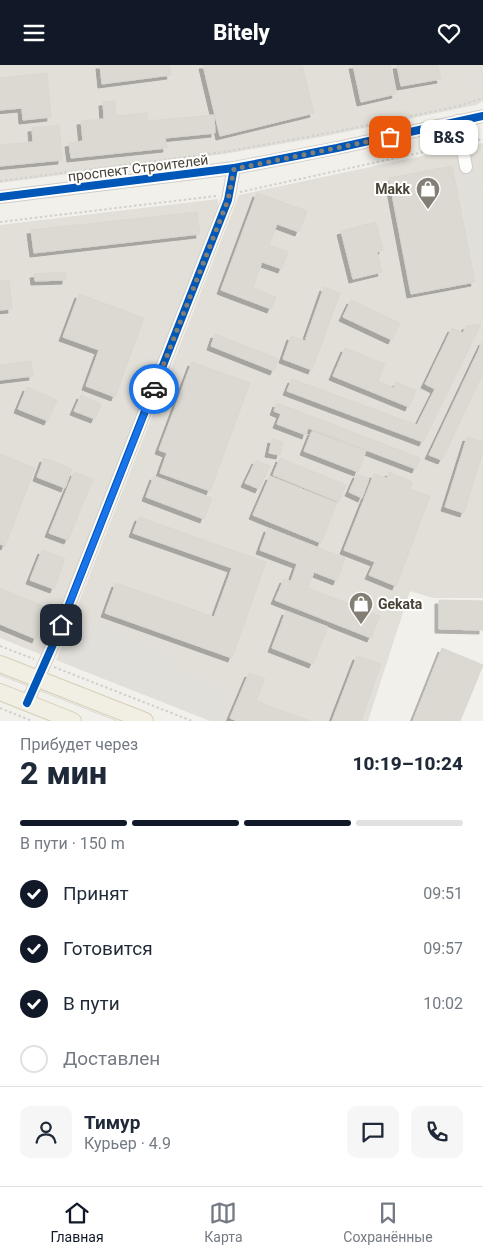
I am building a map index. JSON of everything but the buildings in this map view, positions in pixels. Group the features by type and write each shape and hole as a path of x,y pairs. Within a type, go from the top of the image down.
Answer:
{"main road":[{"path":"0,664 145,721"},
{"path":"0,693 72,721"}],"street":[{"name":"проспект Строителей","path":"0,197 234,169 483,116"},
{"path":"458,121 466,167"},
{"path":"27,703 228,200 234,169"}],"path":[{"path":"0,181 234,150 440,110 476,102 483,98"},
{"path":"0,646 192,721"},
{"path":"0,708 32,721"}],"shaded area":[{"path":"0,65 483,65 483,101 476,105 321,137 224,154 0,183"},
{"path":"483,73 483,91 480,91 476,74"},
{"path":"483,143 483,598 433,598 410,591 368,721 210,721 56,660 239,195"},
{"path":"477,165 483,201 483,283 479,284 459,168"},
{"path":"218,199 218,208 42,655 0,638 0,225"},
{"path":"85,621 172,656 168,667 225,690 214,721 67,664"}],"tram line":[{"path":"0,675 117,721"}],"cycle path":[{"path":"0,197 234,168 483,116"},
{"path":"27,703 55,640 228,200 234,168"}],"way so far":[{"path":"154,389 228,200 234,169 390,137"}],"place":[{"name":"B&S","path":"390,137"},
{"name":"Makk","path":"428,210"},
{"name":"Gekata","path":"361,625"}],"route":[{"path":"61,625 154,389"}]}
